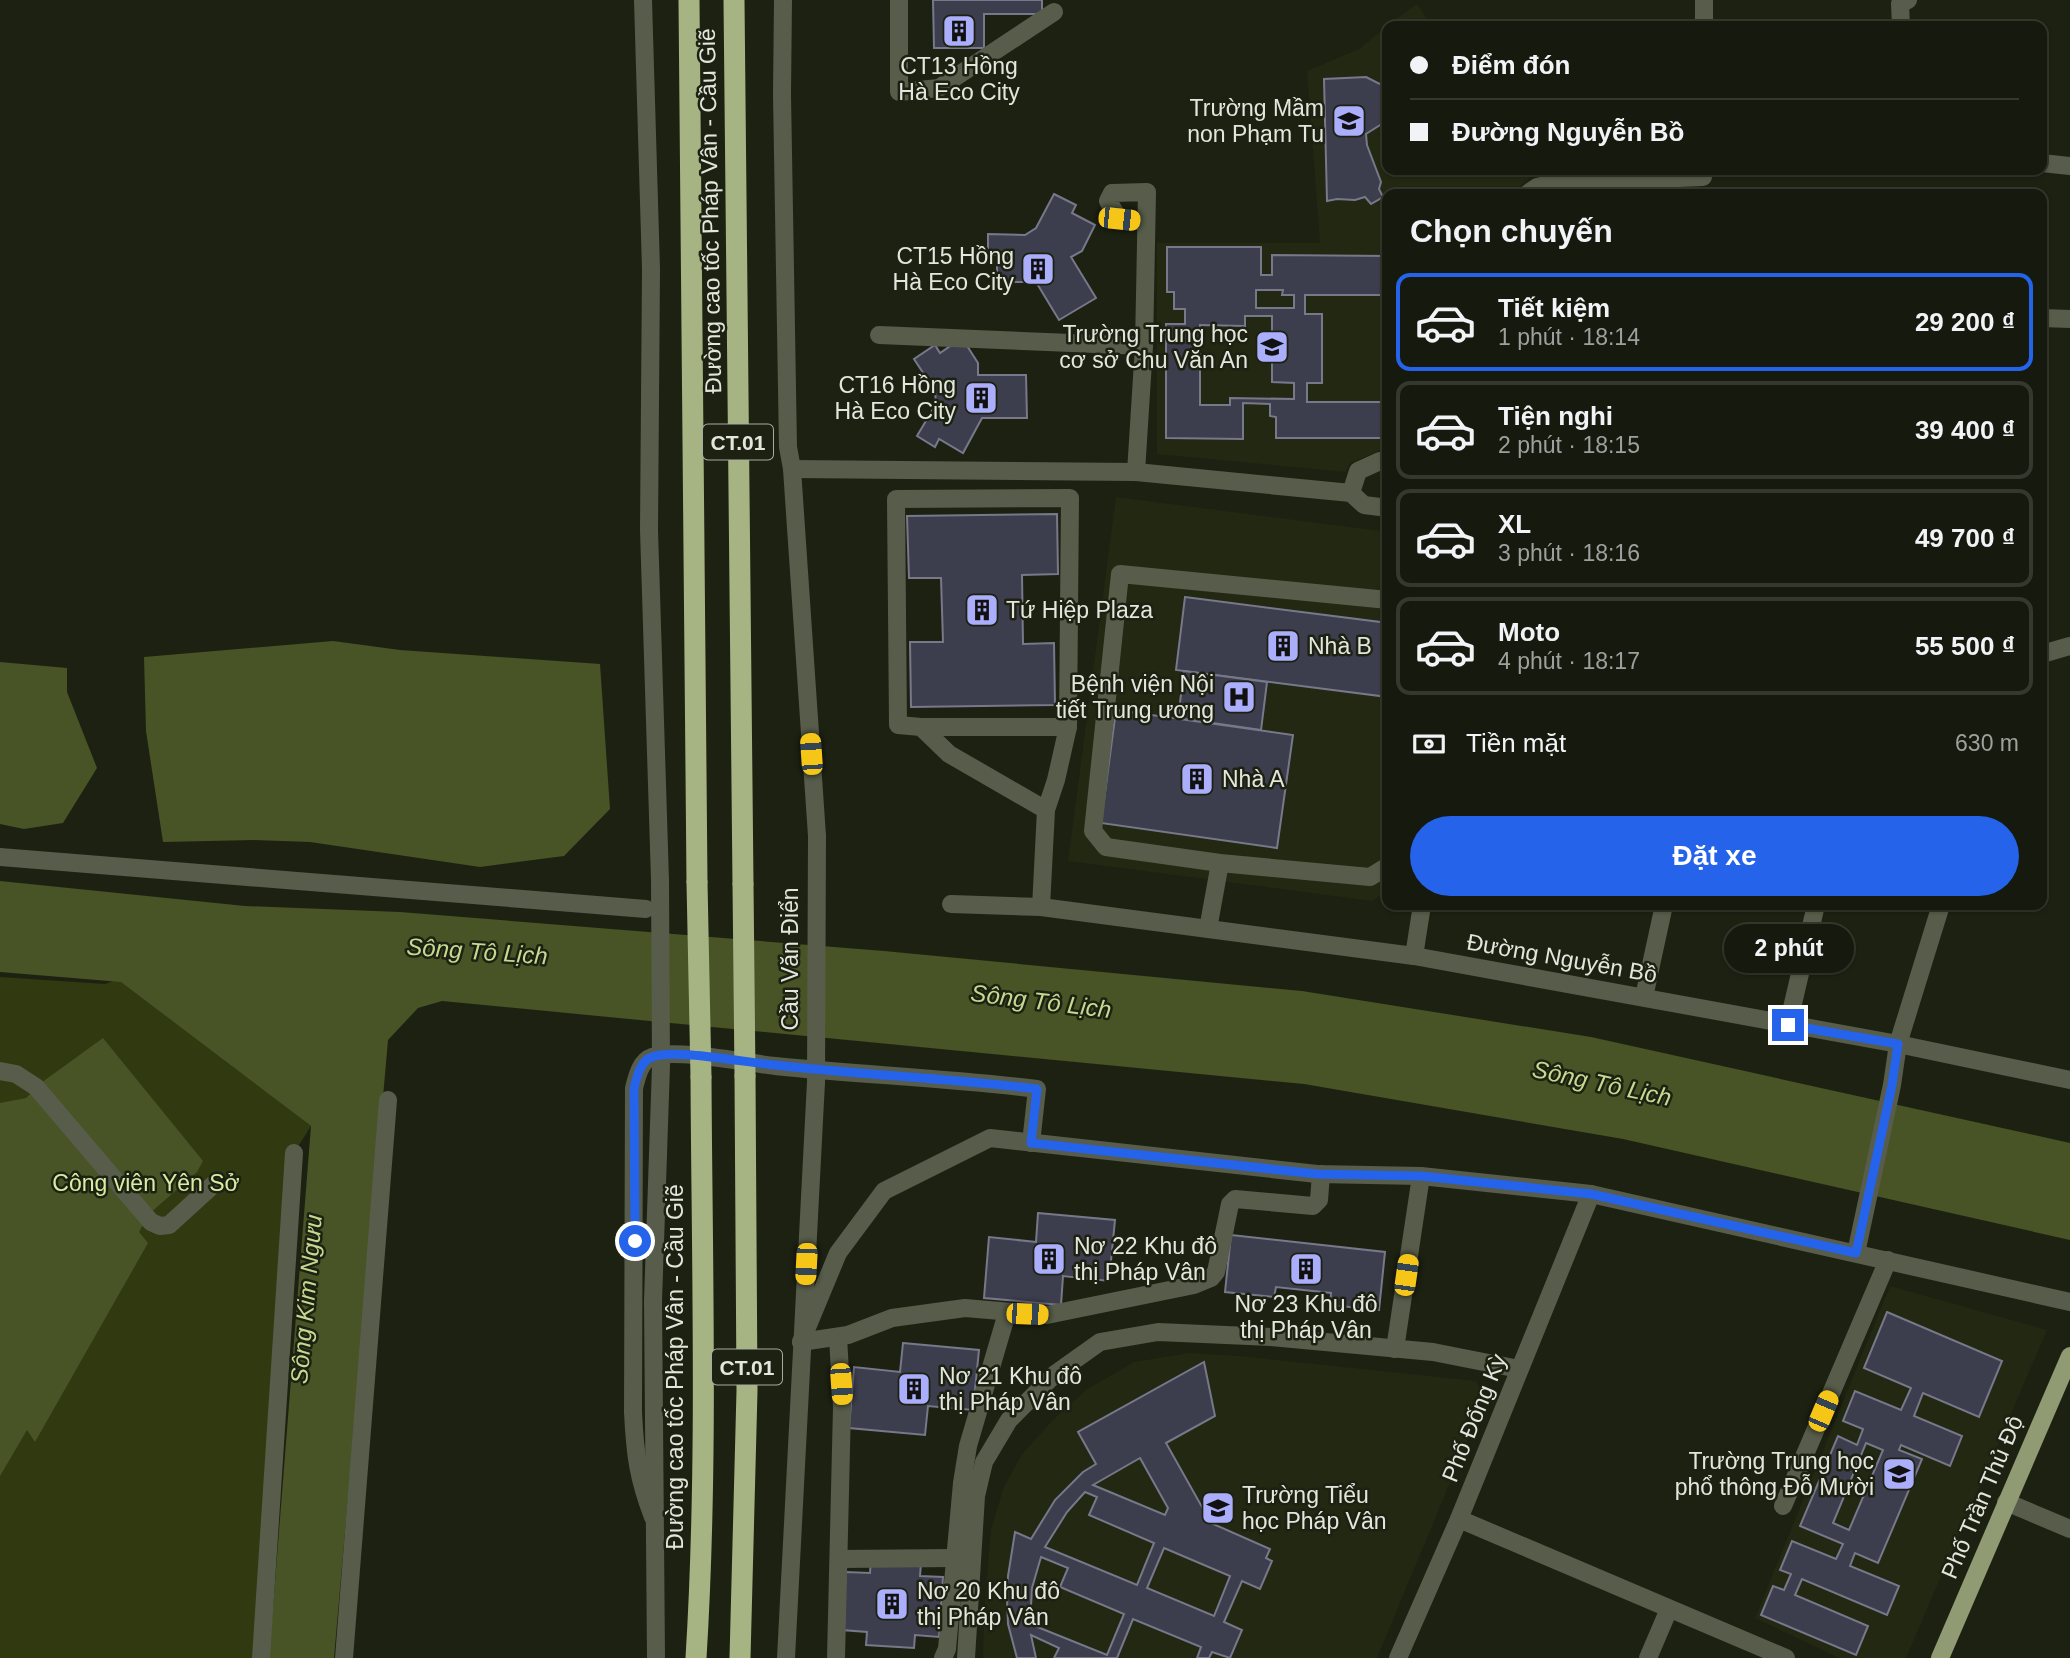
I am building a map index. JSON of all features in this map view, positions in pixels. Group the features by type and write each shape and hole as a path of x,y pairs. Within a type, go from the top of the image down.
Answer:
{"highway":[{"name":"Đường cao tốc Pháp Vân - Cầu Giẽ","path":"689,0 703,1323 700,1588 696,1658"},
{"name":"Đường cao tốc Pháp Vân - Cầu Giẽ","path":"734,0 743,884"},
{"name":"Cầu Văn Điển","path":"740,1658 747,1391 743,884"}],"main road":[{"name":"Phố Trần Thủ Độ","path":"1940,1658 2070,1356"}],"street":[{"path":"643,0 651,269 649,530 654,627 662,1066 653,1301 656,1658"},
{"name":"Cầu Văn Điển","path":"783,0 788,447 792,469 817,836 816,1082 788,1658"},
{"path":"900,0 899,92 939,88 1054,12"},
{"path":"1704,0 1704,21"},
{"path":"1901,21 1900,4 1908,0"},
{"path":"2047,164 2070,166"},
{"path":"1533,189 1554,183 1703,180"},
{"path":"1136,472 1144,346 1146,222"},
{"path":"2047,318 2070,318"},
{"path":"879,335 1144,346"},
{"path":"1351,493 1358,471 1382,461"},
{"path":"792,469 1136,472 1351,493 1364,505 1382,507"},
{"path":"1041,906 1046,810 1068,727 1070,498 1028,496 896,499 898,725 1068,727"},
{"path":"1382,599 1120,574 1093,831 1106,847 1220,863 1370,877 1382,870"},
{"path":"2047,653 2070,646"},
{"path":"921,727 949,754 1046,810"},
{"path":"0,857 646,909"},
{"path":"1208,929 1220,863"},
{"name":"Đường Nguyễn Bồ","path":"951,904 1041,906 1414,956 1898,1044 2070,1080"},
{"path":"1414,956 1421,910"},
{"path":"1644,997 1663,910"},
{"path":"1788,1025 1815,910"},
{"path":"1856,1253 1892,1085 1898,1044 1939,910"},
{"path":"653,1517 643,1491 635,1457 633,1412 634,1088 639,1069 650,1057 671,1053 777,1066 961,1080 1037,1089 1031,1143"},
{"path":"0,1071 16,1074 36,1087 151,1222 160,1226 169,1225 214,1184"},
{"path":"344,1658 388,1100"},
{"path":"1321,1174 1319,1200 1313,1206 1235,1199 1230,1204 1216,1272 1211,1278 1194,1285 1047,1315 965,1308 904,1316 838,1337 802,1342 838,1253 884,1191 990,1138 1321,1174 1421,1176 1591,1194 2070,1302"},
{"path":"261,1658 295,1153"},
{"path":"1395,1349 1421,1176"},
{"name":"Phố Đống Kỳ","path":"1398,1658 1459,1519 1591,1194"},
{"path":"1783,1506 1888,1260"},
{"path":"943,1658 947,1649 962,1483 968,1446 1007,1313"},
{"path":"966,1658 976,1496 985,1462 1009,1420 1055,1374 1100,1342 1158,1332 1271,1337 1433,1352 1519,1369"},
{"path":"836,1658 842,1407 838,1337"},
{"path":"2006,1502 2070,1529"},
{"path":"1459,1519 1786,1658"},
{"path":"840,1559 956,1558"},
{"path":"1648,1658 1669,1609"}],"shaded area":[{"name":"Trường Trung học cơ sở Chu Văn An","path":"1417,4 1429,21 1394,21"},
{"name":"Trường Trung học cơ sở Chu Văn An","path":"1382,30 1382,175 1532,176 1516,189 1382,189 1382,451 1350,463 1346,472 1157,454 1157,243 1320,243 1307,71 1359,49"},
{"name":"Bệnh viện Nội tiết Trung ương","path":"1116,497 1382,531 1382,895 1372,901 1068,861"},
{"name":"Trường Trung học phổ thông Đỗ Mười","path":"1890,1286 2047,1330 1906,1658 1839,1658 1755,1618"},
{"name":"Trường Tiểu học Pháp Vân","path":"1189,1353 1476,1381 1485,1399 1377,1658 983,1658 991,1529 1004,1487 1022,1454 1053,1420 1086,1390 1134,1362"}],"green space":[{"name":"Công viên Yên Sở","path":"0,977 105,984 121,978 311,1126 294,1153 261,1658 0,1658"}],"water":[{"path":"333,641 400,650 600,664 610,809 564,856 480,867 310,842 163,842 146,731 144,657"},
{"path":"0,662 67,668 67,692 97,768 63,823 24,829 0,824"},
{"path":"0,881 245,906 400,912 884,951 1302,991 1591,1037 2070,1143 2070,1240 1623,1139 1304,1084 442,1001 418,1008 388,1040 334,1658 269,1658 311,1126 121,982 0,972"},
{"path":"103,1038 203,1161 197,1172 149,1214 139,1232 148,1243 35,1442 27,1430 0,1476 0,1103 26,1098 45,1080"}],"building":[{"name":"CT13 Hồng Hà Eco City","path":"933,0 1042,0 1042,14 984,14 984,48 934,48"},
{"path":"1366,77 1382,85 1382,124 1366,134 1367,145 1381,182 1379,189 1382,195 1371,204 1365,197 1327,201 1324,79"},
{"name":"CT15 Hồng Hà Eco City","path":"1054,194 1076,205 1072,213 1095,225 1082,251 1071,257 1096,298 1059,320 1036,282 997,282 997,255 988,255 988,234 1025,235 1036,228"},
{"path":"1167,247 1261,247 1261,275 1272,275 1272,255 1382,256 1382,295 1305,295 1305,314 1322,314 1322,383 1307,383 1307,402 1382,402 1382,438 1276,438 1276,417 1270,416 1270,404 1243,403 1243,439 1166,438 1166,324 1185,324 1185,309 1174,309 1174,292 1167,292","holes":["1256,290 1283,290 1282,295 1294,295 1294,308 1256,308","1245,316 1272,316 1272,382 1294,383 1294,399 1230,398 1230,405 1200,405 1200,325 1245,326"]},
{"name":"CT16 Hồng Hà Eco City","path":"962,338 978,363 978,375 1026,375 1027,418 982,418 963,453 939,439 935,447 917,436 936,404 935,391 914,359 935,345 940,353"},
{"name":"Tứ Hiệp Plaza","path":"1057,514 1058,574 1022,575 1023,644 1054,643 1055,705 911,707 910,642 943,642 941,578 909,578 907,516"},
{"name":"Nhà B","path":"1185,597 1382,622 1382,696 1176,670"},
{"path":"1184,671 1267,682 1261,730 1178,718"},
{"name":"Nhà A","path":"1116,710 1293,735 1277,848 1101,823"},
{"name":"Nơ 22 Khu đô thị Pháp Vân","path":"1038,1213 1115,1220 1109,1281 1063,1276 1061,1305 984,1298 989,1237 1036,1242"},
{"name":"Nơ 23 Khu đô thị Pháp Vân","path":"1231,1235 1385,1252 1379,1310 1330,1305 1331,1293 1276,1287 1274,1297 1225,1292"},
{"path":"1887,1312 2002,1361 1979,1417 1923,1393 1914,1416 1962,1436 1950,1466 1901,1445 1899,1450 1922,1459 1878,1563 1855,1553 1850,1566 1899,1586 1887,1615 1802,1579 1795,1595 1868,1626 1856,1655 1761,1615 1773,1586 1784,1590 1791,1574 1780,1570 1792,1541 1836,1559 1843,1544 1800,1526 1838,1436 1857,1445 1863,1429 1843,1421 1855,1391 1901,1410 1911,1388 1864,1368","holes":["1866,1443 1883,1450 1849,1530 1833,1523"]},
{"name":"Nơ 21 Khu đô thị Pháp Vân","path":"903,1343 979,1350 973,1410 928,1406 925,1435 849,1428 854,1367 900,1372"},
{"path":"1204,1362 1215,1416 1166,1443 1211,1523 1270,1549 1266,1558 1272,1561 1260,1589 1242,1581 1224,1622 1242,1630 1230,1658 1212,1652 1209,1658 1197,1658 1201,1647 1133,1619 1117,1658 1054,1658 1059,1648 1031,1635 1036,1658 1017,1658 1008,1624 1007,1598 1015,1532 1031,1539 1055,1500 1083,1472 1096,1464 1078,1432","holes":["1140,1458 1168,1508 1165,1515 1093,1485","1085,1492 1097,1497 1089,1515 1154,1543 1137,1585 1045,1547 1067,1512","1164,1548 1230,1576 1214,1616 1147,1588","1041,1557 1068,1568 1060,1587 1124,1614 1107,1655 1030,1624 1032,1588"]},
{"name":"Nơ 20 Khu đô thị Pháp Vân","path":"871,1559 921,1563 920,1576 943,1577 939,1637 915,1635 914,1648 866,1645 867,1632 842,1630 846,1572 870,1573"}],"place":[{"name":"CT13 Hồng Hà Eco City","path":"959,31"},
{"name":"Trường Mầm non Phạm Tu","path":"1349,121"},
{"name":"CT15 Hồng Hà Eco City","path":"1038,269"},
{"name":"Trường Trung học cơ sở Chu Văn An","path":"1272,347"},
{"name":"CT16 Hồng Hà Eco City","path":"981,398"},
{"name":"Tứ Hiệp Plaza","path":"982,610"},
{"name":"Nhà B","path":"1283,646"},
{"name":"Bệnh viện Nội tiết Trung ương","path":"1239,697"},
{"name":"Nhà A","path":"1197,779"},
{"name":"Nơ 22 Khu đô thị Pháp Vân","path":"1049,1259"},
{"name":"Nơ 23 Khu đô thị Pháp Vân","path":"1306,1269"},
{"name":"Nơ 21 Khu đô thị Pháp Vân","path":"914,1389"},
{"name":"Trường Trung học phổ thông Đỗ Mười","path":"1899,1474"},
{"name":"Trường Tiểu học Pháp Vân","path":"1218,1508"},
{"name":"Nơ 20 Khu đô thị Pháp Vân","path":"892,1604"}],"route":[{"path":"635,1241 634,1088 639,1069 650,1057 671,1053 777,1066 973,1081 1037,1089 1031,1143 1317,1174 1421,1176 1591,1194 1856,1253 1892,1085 1898,1044 1788,1025"}],"water label":[{"name":"Sông Tô Lịch","path":"477,951"},
{"name":"Sông Tô Lịch","path":"1041,1001"},
{"name":"Sông Tô Lịch","path":"1602,1083"},
{"name":"Sông Kim Ngưu","path":"306,1299"}]}
